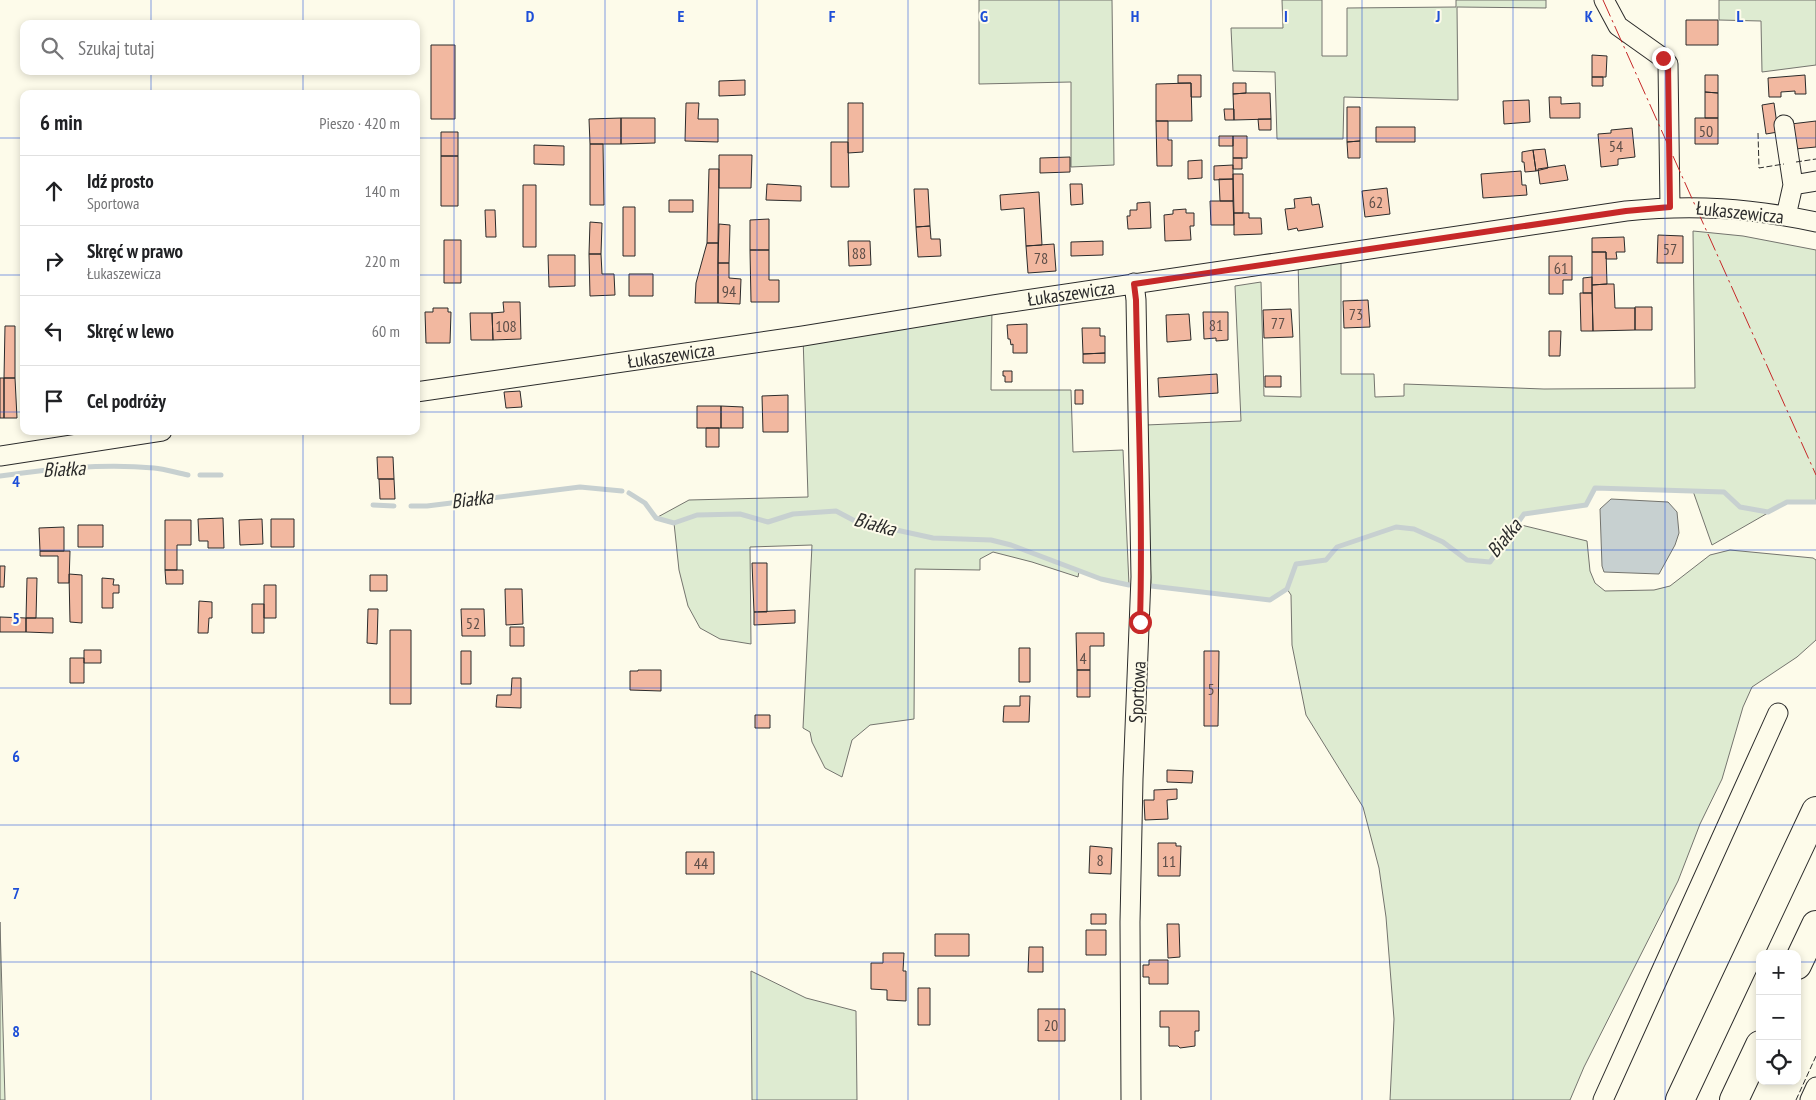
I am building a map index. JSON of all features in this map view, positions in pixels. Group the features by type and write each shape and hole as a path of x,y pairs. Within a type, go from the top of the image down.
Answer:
{"highway":[{"path":"1680,1100 1816,811"},
{"path":"1801,957 1816,925"},
{"path":"1734,1100 1756,1053"}],"street":[{"path":"1604,0 1618,26 1663,58 1668,64 1670,207"},
{"path":"1784,125 1793,185 1786,216"},
{"path":"1793,185 1816,182"},
{"name":"Łukaszewicza","path":"420,391 803,336 992,304 1626,211 1691,206 1742,209 1816,222"},
{"name":"Sportowa","path":"1131,1100 1130,922 1133,779 1141,577 1137,329 1134,284"},
{"path":"0,456 136,435"},
{"path":"1603,1100 1778,713"},
{"path":"1692,1100 1702,1053"},
{"path":"1727,1100 1746,1074"},
{"path":"1810,1100 1816,1087"}],"green space":[{"path":"979,0 1112,0 1114,165 1071,167 1071,82 979,84"},
{"path":"1282,0 1322,0 1322,56 1347,56 1347,8 1456,7 1456,0 1546,0 1546,8 1457,7 1458,100 1344,97 1343,139 1277,139 1275,72 1233,71 1231,28 1283,28"},
{"path":"1719,0 1816,0 1816,65 1762,72 1761,21 1719,20"},
{"path":"1693,231 1743,236 1816,250 1816,502 1787,502 1712,545 1693,491 1595,488 1586,505 1524,514 1517,524 1587,541 1590,571 1595,583 1605,591 1654,590 1670,586 1710,555 1730,550 1813,558 1816,560 1816,640 1797,657 1752,687 1743,707 1722,779 1700,824 1678,881 1584,1067 1570,1100 1390,1100 1394,1019 1386,917 1379,868 1363,807 1306,715 1292,645 1291,595 1287,589 1270,600 1151,586 1146,425 1241,421 1235,286 1261,282 1264,396 1301,397 1298,259 1341,253 1341,374 1374,374 1375,397 1404,396 1404,384 1544,389 1695,388"},
{"path":"992,305 991,390 1071,390 1073,452 1123,450 1129,585 1101,579 1079,571 1078,577 993,552 980,559 980,570 915,569 914,719 870,725 852,740 842,777 825,768 812,742 810,732 803,728 812,545 750,547 751,644 720,639 700,628 688,606 679,570 674,523 656,518 689,500 808,497 803,336"},
{"path":"0,922 5,1100 0,1100"},
{"path":"751,971 806,998 856,1011 857,1100 752,1100"}],"shaded area":[{"path":"1611,499 1668,502 1677,512 1679,533 1675,545 1659,574 1604,572 1602,566 1600,509"}],"building":[{"path":"1686,20 1718,20 1718,45 1686,45"},
{"path":"431,45 455,45 455,119 431,119"},
{"path":"1592,55 1607,56 1606,77 1592,77"},
{"path":"1178,75 1201,75 1201,97 1191,97 1191,83 1178,83"},
{"path":"1705,75 1718,75 1718,93 1705,92"},
{"path":"1805,75 1806,94 1795,94 1795,91 1781,92 1781,97 1769,97 1768,78"},
{"path":"1592,77 1603,77 1603,86 1592,86"},
{"path":"745,80 745,95 719,96 719,81"},
{"path":"1191,83 1192,121 1156,121 1156,84"},
{"path":"1233,83 1246,83 1246,93 1233,94"},
{"path":"1705,92 1718,93 1718,118 1705,118"},
{"path":"1270,93 1271,119 1234,120 1233,94"},
{"path":"1549,97 1561,97 1561,104 1580,103 1580,118 1550,118"},
{"path":"1529,100 1530,122 1504,124 1503,101"},
{"path":"686,103 699,103 698,119 718,119 718,142 685,141"},
{"path":"848,103 863,103 863,152 848,153"},
{"path":"1774,103 1778,132 1766,134 1762,105"},
{"path":"1347,107 1360,107 1360,141 1347,142"},
{"path":"1224,109 1234,109 1234,120 1225,120"},
{"path":"621,118 621,144 590,144 589,119"},
{"path":"621,118 655,118 655,143 621,144"},
{"path":"1695,118 1718,118 1718,144 1695,144"},
{"path":"1258,119 1271,119 1271,130 1259,130"},
{"path":"1156,121 1168,121 1168,140 1172,140 1172,166 1157,166"},
{"path":"1816,121 1816,147 1795,149 1791,124"},
{"path":"1376,127 1415,127 1415,142 1376,142"},
{"path":"1632,128 1635,157 1618,159 1618,165 1601,167 1598,134 1611,133 1611,130"},
{"path":"441,132 458,132 458,156 441,156"},
{"path":"1219,136 1233,136 1233,146 1219,146"},
{"path":"1233,136 1247,136 1247,158 1233,158"},
{"path":"1360,141 1360,158 1348,158 1347,142"},
{"path":"831,142 848,142 849,187 831,187"},
{"path":"590,144 603,144 604,205 590,205"},
{"path":"534,145 564,146 564,165 534,164"},
{"path":"1545,149 1548,168 1536,171 1533,150"},
{"path":"1533,150 1536,171 1525,172 1522,152"},
{"path":"719,155 752,155 751,188 719,188"},
{"path":"441,156 458,156 458,206 441,206"},
{"path":"1070,157 1070,172 1040,173 1040,158"},
{"path":"1233,158 1242,158 1242,169 1233,169"},
{"path":"1202,160 1202,178 1188,179 1188,161"},
{"path":"1233,165 1233,179 1214,180 1214,166"},
{"path":"1565,165 1568,180 1540,184 1538,169"},
{"path":"709,169 719,169 718,243 707,243"},
{"path":"1521,171 1522,185 1526,185 1527,195 1483,198 1481,174"},
{"path":"1233,174 1243,174 1243,213 1234,213"},
{"path":"1219,179 1233,179 1233,201 1220,201"},
{"path":"767,184 801,186 801,201 766,200"},
{"path":"1070,184 1082,184 1083,204 1071,205"},
{"path":"523,185 536,185 536,247 523,247"},
{"path":"1387,188 1390,214 1365,217 1362,191"},
{"path":"914,189 928,189 930,226 916,227"},
{"path":"1039,192 1042,245 1026,246 1024,208 1001,210 1000,195"},
{"path":"1311,197 1312,205 1319,204 1323,227 1298,231 1297,228 1288,230 1285,209 1295,208 1294,199"},
{"path":"669,200 693,200 693,212 669,212"},
{"path":"1210,201 1233,201 1234,225 1211,225"},
{"path":"1150,202 1151,228 1128,229 1127,216 1130,216 1130,210 1137,210 1137,203"},
{"path":"623,207 635,207 635,256 623,256"},
{"path":"1186,209 1186,213 1194,213 1194,226 1190,226 1191,240 1165,241 1164,215 1173,214 1173,210"},
{"path":"485,210 495,210 496,237 486,237"},
{"path":"1234,213 1249,213 1249,218 1261,218 1262,234 1234,235"},
{"path":"769,219 769,250 750,250 750,220"},
{"path":"590,222 602,223 601,254 589,254"},
{"path":"719,224 730,225 729,263 718,263"},
{"path":"930,226 931,239 940,239 941,256 918,257 916,227"},
{"path":"1658,235 1683,236 1683,263 1657,263"},
{"path":"1624,237 1625,252 1616,252 1617,259 1606,259 1606,252 1592,252 1592,238"},
{"path":"444,240 461,240 461,283 444,283"},
{"path":"848,241 870,241 871,265 849,266"},
{"path":"1103,241 1103,255 1071,256 1071,242"},
{"path":"707,243 718,243 718,303 695,303 696,283"},
{"path":"1054,244 1056,271 1028,273 1026,246"},
{"path":"750,250 769,250 769,280 779,280 779,302 751,302"},
{"path":"1592,252 1606,252 1607,284 1592,285"},
{"path":"589,254 601,254 602,274 614,274 615,295 590,296"},
{"path":"548,255 575,255 575,286 549,287"},
{"path":"1549,256 1572,256 1572,280 1563,280 1563,294 1549,294"},
{"path":"718,263 729,263 729,278 741,279 740,304 718,303"},
{"path":"629,274 653,274 653,296 629,296"},
{"path":"1592,277 1592,293 1583,293 1583,278"},
{"path":"1614,284 1615,308 1635,308 1635,330 1593,331 1592,285"},
{"path":"1580,293 1592,293 1593,331 1581,331"},
{"path":"1368,300 1370,327 1344,328 1343,301"},
{"path":"503,302 520,302 521,339 493,340 492,313 504,312"},
{"path":"1635,307 1652,307 1652,330 1635,330"},
{"path":"433,308 448,308 448,312 451,312 450,343 426,343 425,312 433,312"},
{"path":"1291,309 1293,337 1264,338 1263,310"},
{"path":"1203,312 1228,312 1228,340 1204,339"},
{"path":"470,313 492,313 493,340 471,340"},
{"path":"1189,314 1191,340 1167,342 1166,315"},
{"path":"1027,324 1027,353 1013,353 1013,344 1011,345 1010,339 1008,339 1007,325"},
{"path":"5,326 15,326 15,378 4,378"},
{"path":"1082,328 1100,328 1100,336 1105,336 1105,353 1083,354"},
{"path":"1549,331 1561,331 1560,356 1549,356"},
{"path":"1105,353 1105,363 1083,363 1083,354"},
{"path":"1003,371 1012,371 1012,382 1005,382"},
{"path":"1217,374 1218,393 1159,397 1158,378"},
{"path":"1265,376 1281,376 1281,387 1265,387"},
{"path":"0,378 4,378 4,418 0,418"},
{"path":"4,378 15,378 17,418 4,418"},
{"path":"1075,390 1083,390 1083,404 1075,404"},
{"path":"520,391 522,407 506,408 504,392"},
{"path":"788,395 788,432 763,432 762,396"},
{"path":"697,406 721,406 721,428 697,428"},
{"path":"721,406 743,407 743,428 721,428"},
{"path":"706,428 719,428 719,447 706,447"},
{"path":"377,457 393,457 394,479 378,479"},
{"path":"379,479 394,479 395,499 380,499"},
{"path":"223,518 224,548 208,548 208,541 199,541 198,519"},
{"path":"262,519 263,544 240,545 239,520"},
{"path":"271,519 294,519 294,547 271,547"},
{"path":"165,520 191,520 191,545 177,545 177,570 165,570"},
{"path":"78,525 103,525 103,547 78,547"},
{"path":"64,527 64,551 40,551 39,528"},
{"path":"40,551 70,551 69,583 58,583 58,556 40,556"},
{"path":"752,563 767,563 767,612 754,612"},
{"path":"0,566 5,566 4,587 0,587"},
{"path":"165,570 183,570 183,584 166,584"},
{"path":"69,574 82,575 82,623 70,622"},
{"path":"370,575 387,575 387,591 370,591"},
{"path":"27,578 37,578 36,618 26,618"},
{"path":"102,578 114,579 113,585 119,585 119,593 113,593 113,608 102,608"},
{"path":"264,585 276,585 276,618 264,618"},
{"path":"505,589 522,589 523,624 506,625"},
{"path":"199,601 212,602 212,618 209,618 208,633 198,633"},
{"path":"252,604 264,604 264,633 252,633"},
{"path":"368,609 378,609 377,644 367,643"},
{"path":"461,609 484,609 485,636 462,636"},
{"path":"795,610 795,623 754,625 754,612"},
{"path":"0,617 26,618 26,632 0,632"},
{"path":"26,618 53,618 53,633 26,632"},
{"path":"510,627 524,627 524,646 510,646"},
{"path":"390,630 411,630 411,704 390,704"},
{"path":"1076,633 1104,633 1104,646 1090,646 1090,670 1077,670"},
{"path":"1019,648 1030,648 1030,682 1019,682"},
{"path":"84,650 101,650 101,663 84,663"},
{"path":"461,651 471,651 471,684 461,684"},
{"path":"1204,651 1219,651 1218,726 1204,726"},
{"path":"70,658 84,658 84,683 70,683"},
{"path":"661,670 661,691 630,690 630,671"},
{"path":"1077,670 1090,670 1090,697 1077,697"},
{"path":"512,678 521,678 521,708 496,707 497,695 511,695"},
{"path":"1020,696 1030,696 1029,722 1003,722 1004,706 1020,706"},
{"path":"755,715 770,715 770,728 755,728"},
{"path":"1167,770 1193,771 1192,783 1167,782"},
{"path":"1177,789 1177,799 1167,800 1168,819 1145,820 1144,800 1154,800 1154,790"},
{"path":"1158,843 1176,843 1176,846 1181,846 1180,876 1158,876"},
{"path":"1090,846 1112,848 1111,874 1089,873"},
{"path":"686,852 714,852 714,874 686,874"},
{"path":"1091,914 1106,914 1106,924 1091,924"},
{"path":"1167,924 1179,924 1180,957 1168,958"},
{"path":"1086,930 1106,930 1106,955 1086,955"},
{"path":"935,934 969,934 969,956 935,956"},
{"path":"1029,947 1043,947 1043,972 1028,972"},
{"path":"883,953 904,953 903,971 906,971 906,1001 887,1000 887,990 871,989 871,963 883,963"},
{"path":"1149,960 1168,960 1168,984 1149,984 1149,977 1143,977 1143,965 1149,965"},
{"path":"918,988 930,988 930,1025 918,1025"},
{"path":"1038,1009 1065,1009 1065,1041 1038,1041"},
{"path":"1160,1011 1199,1011 1199,1031 1195,1031 1195,1046 1180,1048 1178,1046 1169,1046 1169,1027 1160,1027"}],"waterway":[{"name":"Białka","path":"0,476 96,466 158,469 188,475"},
{"name":"Białka","path":"200,475 221,475"},
{"name":"Białka","path":"411,506 427,506 580,487 622,491"},
{"name":"Białka","path":"1151,586 1270,600 1287,589 1296,564 1326,560 1337,547 1396,527 1414,529 1443,542 1467,560 1490,562 1524,514 1586,505 1595,488 1724,492 1740,507 1768,512 1787,502 1816,502"},
{"name":"Białka","path":"629,493 645,503 656,518 674,523 697,515 740,514 768,522 793,514 836,511 855,521 933,538 991,540 1011,545 1101,579 1129,585"},
{"name":"Białka","path":"373,505 394,506"}],"fence":[{"path":"1758,133 1759,168 1784,164"},
{"path":"1796,162 1816,159"},
{"path":"1796,1100 1816,1056"}],"power":[{"path":"1603,0 1816,475"}],"route":[{"path":"1140,622 1139,448 1136,300 1134,284 1298,258 1626,211 1670,207 1668,64 1663,58"}]}
